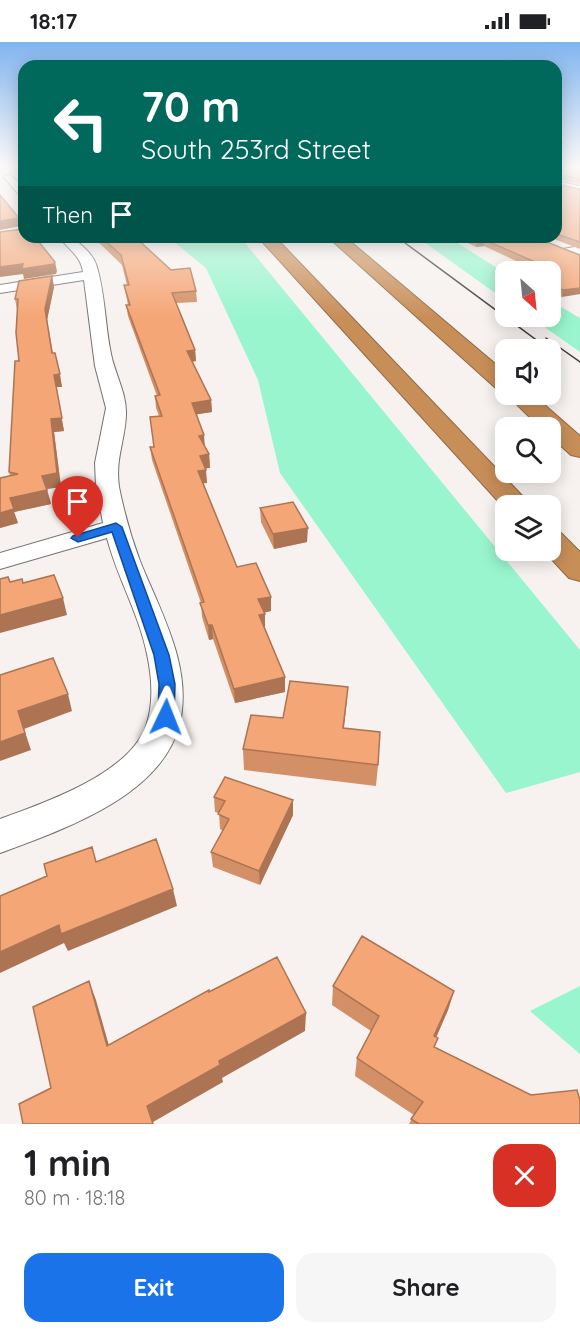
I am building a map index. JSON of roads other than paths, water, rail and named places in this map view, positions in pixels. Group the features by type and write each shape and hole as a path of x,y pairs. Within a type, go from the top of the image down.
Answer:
{"highway":[{"path":"272,243 508,495"},
{"path":"343,243 495,374"},
{"path":"530,405 580,449"},
{"path":"561,551 580,571"}],"street":[{"path":"0,836 92,799 130,775 157,744 166,717 167,684 164,664 116,527 106,466 116,416 114,394 105,368 89,263 71,243"},
{"path":"0,289 91,275"},
{"path":"0,561 116,527"}],"tram line":[{"path":"405,243 535,339"},
{"path":"546,338 580,362"}]}
